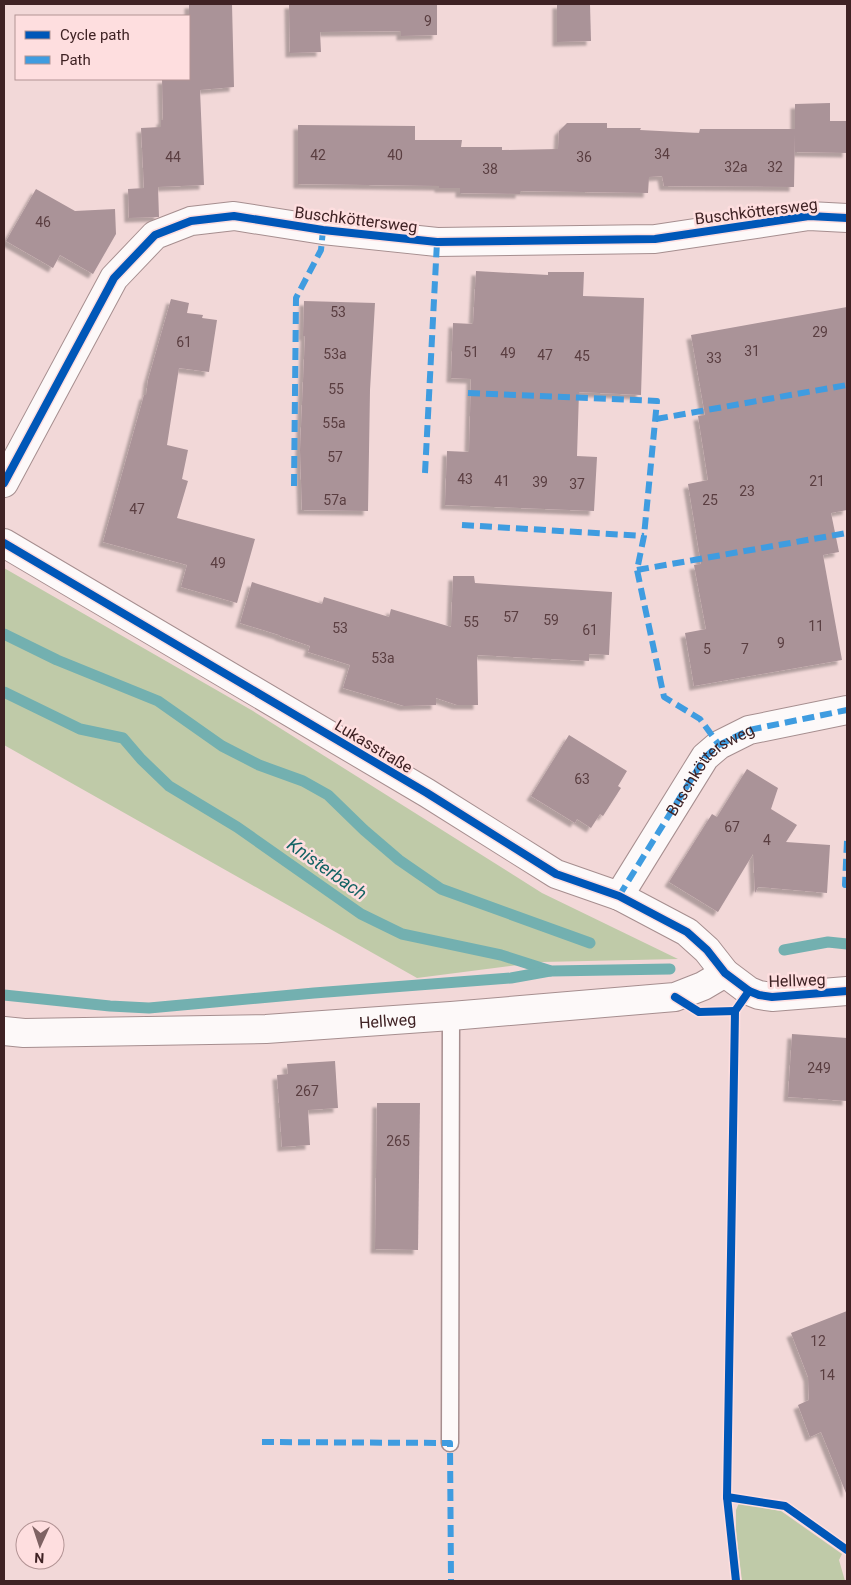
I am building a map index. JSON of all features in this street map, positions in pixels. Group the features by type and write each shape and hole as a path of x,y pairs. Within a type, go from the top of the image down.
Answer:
{"street":[{"name":"Buschköttersweg","path":"4,483 114,278 156,235 191,221 234,216 323,230 437,242 655,239 808,216 847,218"},
{"name":"Lukasstraße","path":"4,543 427,793 556,874 619,896 687,932 707,950 725,973"},
{"name":"Buschköttersweg","path":"619,896 705,757 719,745 749,730 847,710"},
{"name":"Hellweg","path":"4,1031 24,1033 266,1029 451,1016 675,997 702,986 725,973 739,984 759,995 772,997 847,991"}],"lane":[{"path":"450,1443 451,1016"}],"green space":[{"path":"4,568 253,711 542,893 678,959 542,962 417,978 4,745"},
{"path":"739,1503 781,1511 842,1554 839,1560 845,1581 742,1581 736,1532 736,1510"}],"building":[{"path":"189,4 232,4 234,87 200,90 204,185 158,187 159,217 129,218 128,189 144,188 141,128 161,127 161,120 163,120 162,80 190,80"},
{"path":"289,4 437,4 437,35 401,36 401,31 320,32 321,52 290,53"},
{"path":"557,4 590,4 591,41 557,42"},
{"path":"830,103 830,121 847,121 847,153 795,152 795,134 794,187 664,186 662,176 649,177 648,193 520,191 520,194 460,193 460,188 439,188 439,186 298,184 298,125 415,126 415,140 462,140 461,147 502,147 502,150 558,149 559,131 567,123 607,123 607,128 641,128 640,130 699,133 700,129 795,129 795,104"},
{"path":"36,189 75,211 115,209 116,234 93,274 60,255 53,268 6,241"},
{"path":"476,271 548,275 548,272 584,272 583,296 644,298 641,395 579,392 577,456 597,457 594,511 445,505 447,451 469,452 471,379 451,378 453,323 473,324"},
{"path":"171,299 189,303 187,313 203,315 202,318 217,320 209,372 179,368 167,445 188,450 182,479 188,481 177,518 255,539 237,603 181,587 187,565 103,542 144,395 146,395 148,380"},
{"path":"304,301 375,303 370,390 368,511 302,510 300,450 305,336 303,336"},
{"path":"847,307 847,510 831,513 839,552 823,555 842,660 694,686 685,633 706,629 694,565 701,564 688,484 708,480 698,416 705,415 691,335"},
{"path":"453,576 474,576 475,583 612,592 609,655 589,654 589,661 477,655 478,705 457,705 436,698 436,705 404,706 343,688 350,665 308,652 310,646 240,623 252,582 322,604 324,597 389,617 391,609 451,627"},
{"path":"569,735 627,771 618,786 621,788 603,816 600,814 591,828 577,819 575,823 531,796"},
{"path":"747,769 778,788 771,809 797,825 786,842 830,845 827,893 758,887 755,893 753,854 718,912 669,882 712,814 717,817"},
{"path":"792,1034 847,1038 847,1101 788,1097"},
{"path":"335,1061 338,1108 308,1110 310,1145 282,1147 277,1075 288,1074 287,1064"},
{"path":"377,1103 420,1103 418,1250 375,1249"},
{"path":"847,1311 846,1493 821,1432 810,1437 798,1405 809,1400 808,1377 791,1333"}],"waterway":[{"path":"4,634 57,660 158,701 222,746 259,765 303,781 328,795 364,830 399,860 441,889 590,943"},
{"name":"Knisterbach","path":"4,692 80,729 123,738 141,759 169,786 237,827 361,914 402,934 501,955 551,971 670,969"},
{"name":"Knisterbach","path":"784,950 828,942 847,944"},
{"path":"4,995 149,1008 511,978 550,971"}],"marked path":[{"path":"294,486 296,298 321,250 323,230"},
{"path":"425,473 437,242"},
{"path":"656,419 847,385"},
{"path":"468,393 657,401 644,536 637,570 664,697 700,719 719,745"},
{"path":"462,525 644,536"},
{"path":"637,570 847,533"},
{"path":"619,896 705,757 719,745 749,730 847,710"},
{"path":"847,841 845,885 847,885"},
{"path":"262,1442 450,1443 451,1581"}],"cycle path":[{"path":"4,483 114,278 155,235 191,221 234,216 323,230 437,242 655,239 809,216 847,218"},
{"path":"4,543 427,793 556,874 619,896 687,932 707,950 725,973 749,991 772,997 847,991"},
{"path":"736,1581 727,1497 735,1011 749,991"},
{"path":"675,997 699,1012 735,1011"},
{"path":"727,1497 785,1506 847,1550"}]}
